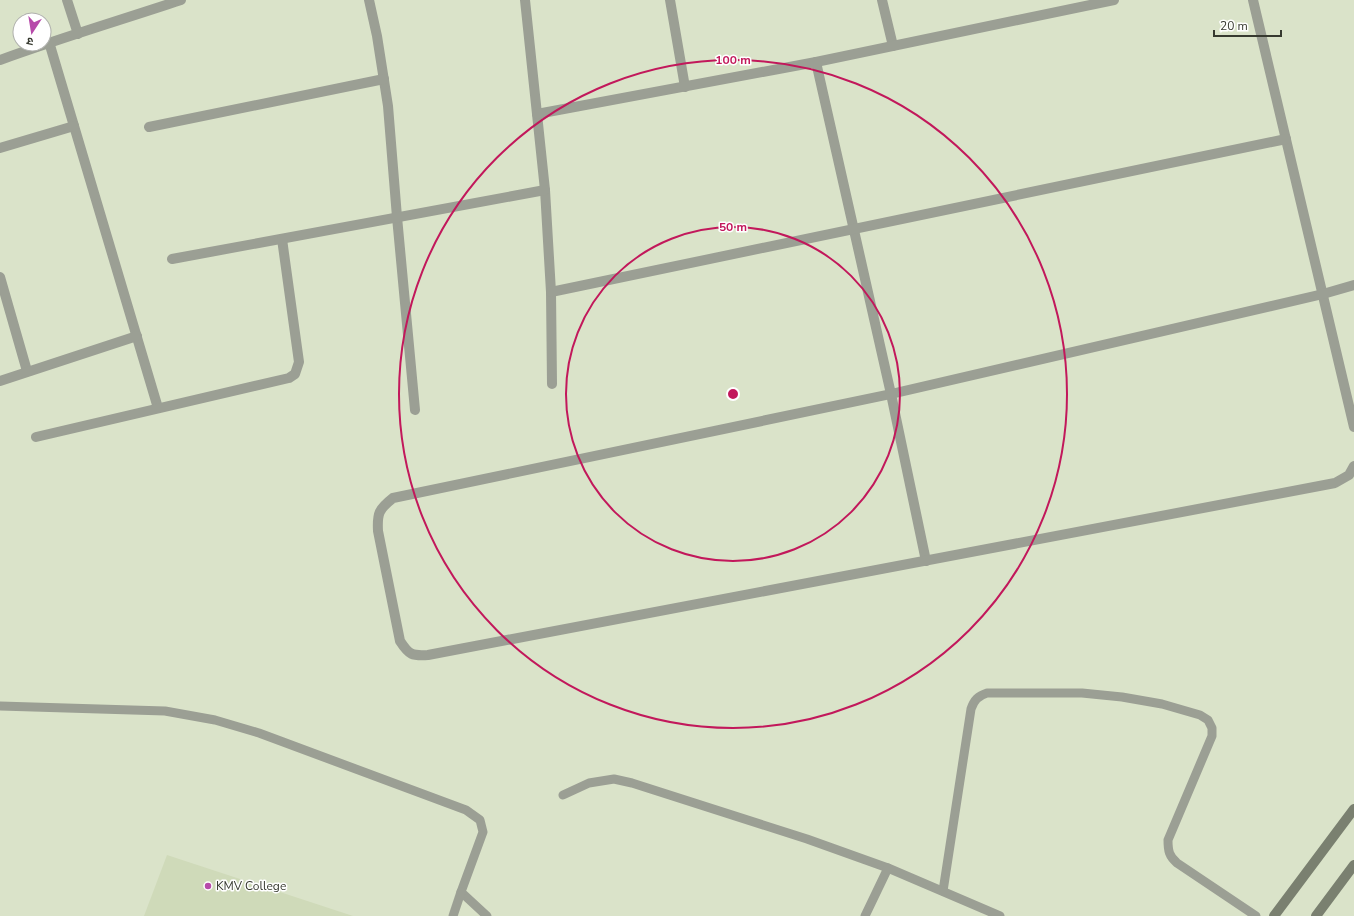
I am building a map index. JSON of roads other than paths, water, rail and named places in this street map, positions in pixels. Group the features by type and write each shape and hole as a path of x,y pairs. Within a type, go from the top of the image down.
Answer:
{"main road":[{"path":"1274,916 1354,809"},
{"path":"1316,916 1354,865"}],"street":[{"path":"67,0 78,34"},
{"path":"52,41 181,0"},
{"path":"369,0 384,79 415,410"},
{"path":"525,0 545,190 551,292 552,384"},
{"path":"670,0 685,87"},
{"path":"882,0 893,46"},
{"path":"537,114 816,62 1114,0"},
{"path":"1253,0 1354,427"},
{"path":"0,60 22,52"},
{"path":"52,52 158,408"},
{"path":"816,62 891,394 926,561"},
{"path":"149,127 384,79"},
{"path":"0,148 74,126"},
{"path":"551,292 1286,139"},
{"path":"172,259 545,190"},
{"path":"36,437 289,378 295,374 299,362 282,239"},
{"path":"0,277 27,371"},
{"path":"1354,285 1323,294 891,394 393,498 382,506 378,519 378,531 400,642 406,651 415,656 428,655 1335,483 1348,475 1354,466"},
{"path":"0,381 137,336"}],"lane":[{"path":"943,891 973,702 979,696 987,693 1082,693 1122,696 1162,704 1200,715 1208,720 1212,728 1212,736 1168,840 1168,848 1170,856 1177,863 1256,916"},
{"path":"0,706 165,711 215,720 259,733 466,810 480,820 483,832 453,916"},
{"path":"563,795 589,783 614,780 632,783 807,839 888,868 1000,916"},
{"path":"865,916 888,868"},
{"path":"461,892 487,916"}],"place":[{"name":"KMV College","path":"208,886"}]}
